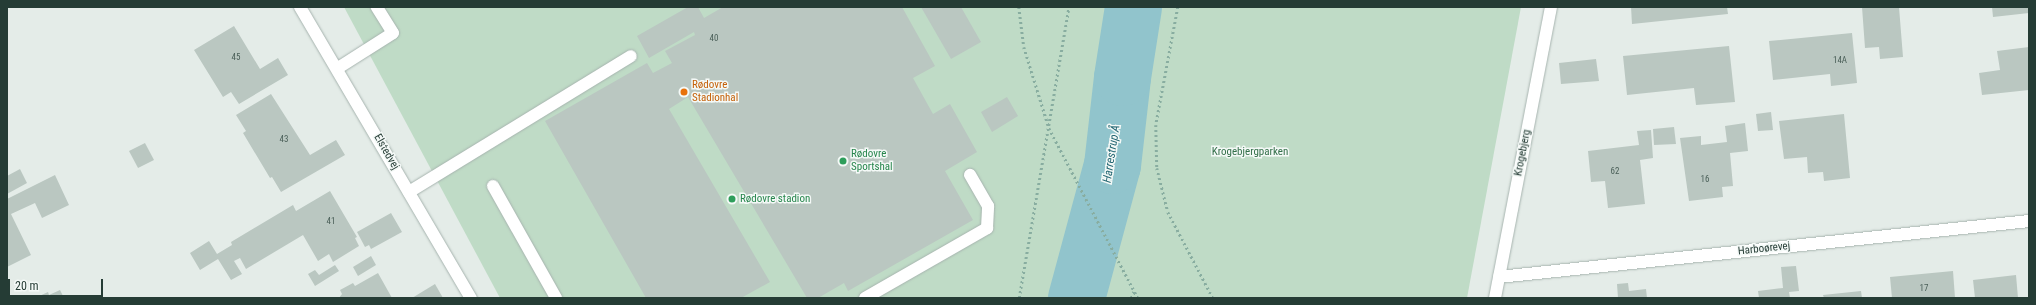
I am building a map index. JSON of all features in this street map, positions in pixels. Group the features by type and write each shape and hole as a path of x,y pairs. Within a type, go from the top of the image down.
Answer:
{"street":[{"name":"Elstedvej","path":"300,7 338,68 471,298"},
{"path":"338,68 393,33 377,7"},
{"name":"Krogebjerg","path":"1495,298 1552,7"},
{"path":"409,192 631,56"},
{"path":"865,298 987,228 988,206 970,175"},
{"path":"492,186 556,298"},
{"name":"Harboørevej","path":"1499,277 2029,221"}],"path":[{"path":"1019,7 1024,47 1048,128 1125,270 1138,298"},
{"path":"1019,298 1069,7"},
{"path":"1178,7 1156,125 1157,168 1168,212 1213,298"},
{"path":"1131,298 1135,291"}],"green space":[{"name":"Krogebjergparken","path":"344,7 1521,7 1467,298 500,298"}],"building":[{"name":"Rødovre Sportshal","path":"688,7 698,7 704,18 723,7 902,7 935,66 913,78 933,114 950,104 977,152 945,171 973,220 848,291 844,283 818,298 807,298 688,97 669,109 770,282 741,298 646,298 545,121 647,63 653,73 672,63 665,51 695,35 694,32 649,58 637,36"},
{"path":"921,7 961,7 981,42 951,59"},
{"path":"1631,7 1727,7 1728,14 1632,24"},
{"path":"1862,7 1899,7 1903,57 1880,59 1879,47 1865,48"},
{"path":"1992,7 2029,7 2029,13 1993,17"},
{"path":"234,26 260,69 278,58 288,75 239,104 231,92 223,97 194,50"},
{"path":"1852,33 1857,83 1831,86 1830,74 1773,80 1769,41"},
{"path":"1729,46 1735,102 1696,105 1694,88 1627,95 1623,56"},
{"path":"2029,47 2029,90 1982,95 1979,73 2000,70 1997,51"},
{"path":"1596,59 1599,81 1561,84 1559,63"},
{"path":"271,94 310,155 336,140 345,155 281,192 272,177 270,178 243,133 246,131 236,115"},
{"path":"1007,97 1018,116 992,132 981,112"},
{"path":"1771,112 1773,130 1758,131 1756,114"},
{"path":"1844,114 1850,178 1824,181 1823,172 1808,173 1807,157 1784,159 1779,121"},
{"path":"1745,123 1748,151 1730,153 1733,186 1722,187 1723,197 1689,201 1680,138 1701,136 1701,145 1727,142 1725,126"},
{"path":"1674,127 1676,144 1654,145 1653,129"},
{"path":"1651,130 1653,158 1640,160 1645,204 1608,208 1605,181 1591,182 1588,151 1639,145 1637,131"},
{"path":"145,143 154,160 138,168 129,151"},
{"path":"20,169 27,183 7,194 7,176"},
{"path":"55,175 69,205 42,218 35,203 11,214 31,255 7,267 7,199"},
{"path":"330,191 357,237 355,238 359,246 333,262 329,254 318,261 303,235 246,269 240,258 234,261 242,274 231,280 218,259 200,270 190,253 209,241 217,254 232,245 231,242 293,205 296,211"},
{"path":"391,213 402,232 371,249 369,245 365,247 357,232"},
{"path":"371,256 376,265 358,276 353,267"},
{"path":"335,265 339,271 315,286 308,274 315,270 319,275"},
{"path":"1796,266 1799,291 1789,292 1790,298 1759,298 1758,291 1783,288 1781,267"},
{"path":"1953,271 1955,298 1892,298 1890,277"},
{"path":"378,273 392,298 339,298 342,294 340,290 353,283 355,286"},
{"path":"2016,275 2018,298 1975,298 1973,280"},
{"path":"1628,283 1629,291 1646,289 1647,298 1618,298 1617,284"},
{"path":"435,284 443,298 412,298"},
{"path":"60,290 64,298 35,298 48,292 49,295"},
{"path":"1861,291 1862,298 1824,298 1823,295"}],"waterway":[{"name":"Harrestrup Å","path":"1076,298 1112,165 1122,77 1133,7"}],"place":[{"name":"Rødovre Stadionhal","path":"684,92"},
{"name":"Rødovre Sportshal","path":"843,161"},
{"name":"Rødovre stadion","path":"732,199"}]}
